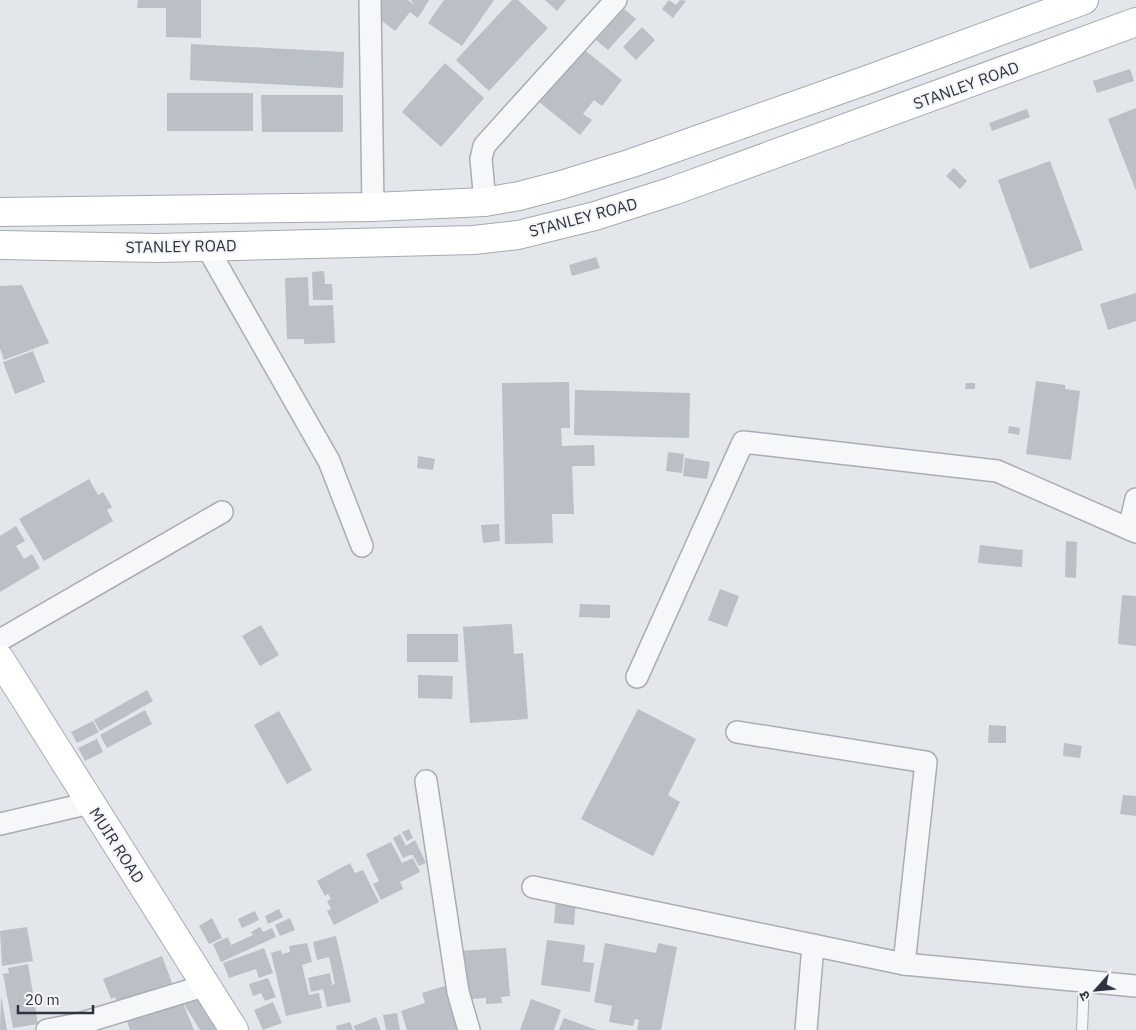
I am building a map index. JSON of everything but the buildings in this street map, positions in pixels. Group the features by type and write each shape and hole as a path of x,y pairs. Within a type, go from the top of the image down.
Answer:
{"main road":[{"path":"0,212 373,207 485,202 519,196 632,163 870,79 1084,0"},
{"name":"STANLEY ROAD","path":"0,245 158,248 474,240 518,235 595,216 674,191 1136,22"},
{"name":"MUIR ROAD","path":"0,659 234,1030"}],"street":[{"path":"370,0 373,207"},
{"path":"485,202 481,159 484,146 616,0"},
{"path":"205,247 208,249 329,460 362,546"},
{"path":"637,677 744,442 997,472 1132,531 1136,499"},
{"path":"0,640 222,512"},
{"path":"737,732 926,762 904,964"},
{"path":"426,781 458,992 469,1030"},
{"path":"0,824 90,803"},
{"path":"533,887 904,964 1136,986"},
{"path":"806,1030 813,945"},
{"path":"48,1030 79,1024 207,985"}],"lane":[{"path":"1082,1030 1084,981"}]}
